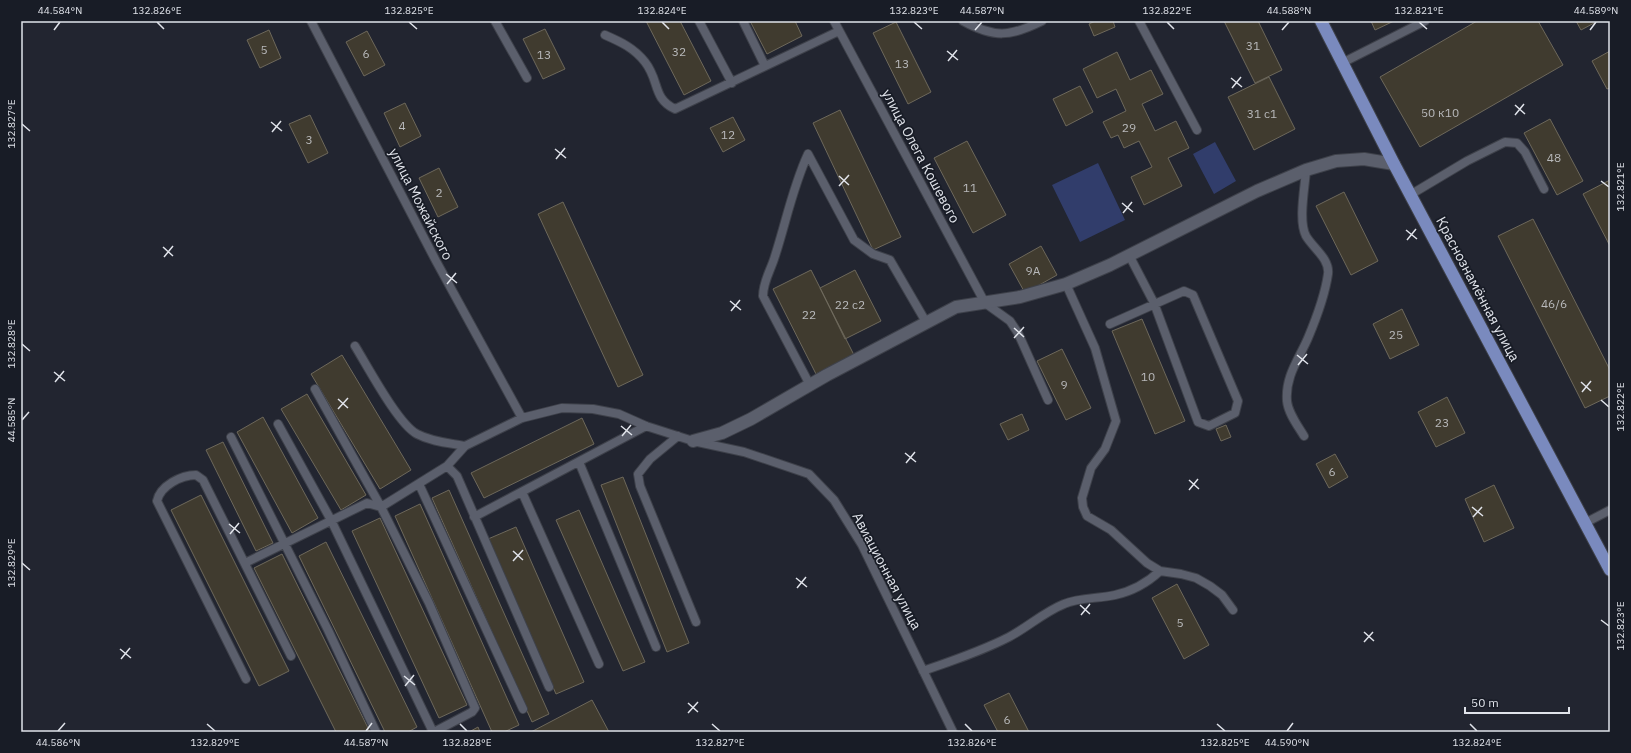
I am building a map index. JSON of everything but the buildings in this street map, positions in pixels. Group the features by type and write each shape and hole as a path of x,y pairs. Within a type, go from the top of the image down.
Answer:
{"main road":[{"name":"Краснознамённая улица","path":"1321,21 1394,164 1610,570"}],"street":[{"path":"693,441 722,433 751,420 810,385 956,307 1020,297 1066,284 1129,255 1257,191 1306,170 1336,161 1364,159 1394,164"}],"lane":[{"name":"улица Можайского","path":"311,21 436,261 522,418"},
{"path":"495,21 527,78"},
{"path":"699,21 732,82"},
{"path":"743,21 765,66"},
{"name":"улица Олега Кошевого","path":"834,21 985,303"},
{"path":"962,21 981,31 1003,35 1015,33 1042,21"},
{"path":"1139,21 1197,130"},
{"path":"1342,63 1424,21"},
{"path":"605,35 628,45 637,52 655,78 660,98 665,104 675,109 839,32"},
{"path":"1410,194 1505,142 1517,143 1525,152 1544,189"},
{"path":"810,385 763,296 763,285 773,264 800,170 808,154 854,240 873,254 890,260 926,322"},
{"path":"1304,436 1290,412 1287,401 1289,379 1294,363 1308,339 1328,275 1328,266 1306,235 1303,221 1306,170"},
{"path":"1110,324 1154,303 1184,291 1193,296 1238,402 1235,414 1209,426 1198,422 1154,303 1129,255"},
{"path":"1066,284 1095,348 1116,421 1105,449 1091,468 1082,498 1083,508 1087,516 1111,530 1147,562 1160,571 1196,578 1222,595 1232,610"},
{"path":"985,303 1010,321 1018,333 1048,400"},
{"path":"356,346 403,423 416,434 429,440 465,446"},
{"path":"278,424 332,520 433,732 472,712 475,708 429,603 381,508 315,389"},
{"name":"Авиационная улица","path":"465,446 522,418 562,408 593,409 619,414 646,426 693,441 744,452 809,474 834,500 862,545 953,732"},
{"path":"474,517 646,426"},
{"path":"678,436 650,458 638,474 640,486 696,622"},
{"path":"231,437 328,630 376,732"},
{"path":"381,508 447,466 465,446"},
{"path":"579,462 656,647"},
{"path":"447,466 457,476 549,687"},
{"path":"246,679 157,501 158,494 170,484 186,475 196,475 203,480 291,656"},
{"path":"420,484 524,709"},
{"path":"522,492 599,664"},
{"path":"245,563 367,503 381,508"},
{"path":"1585,523 1610,510"},
{"path":"923,671 972,653 1009,637 1049,611 1065,603 1088,597 1114,595 1136,589 1148,582 1160,571"}],"shaded area":[{"path":"1215,142 1236,181 1214,194 1193,154"},
{"path":"1098,163 1125,220 1080,242 1052,185"}]}
